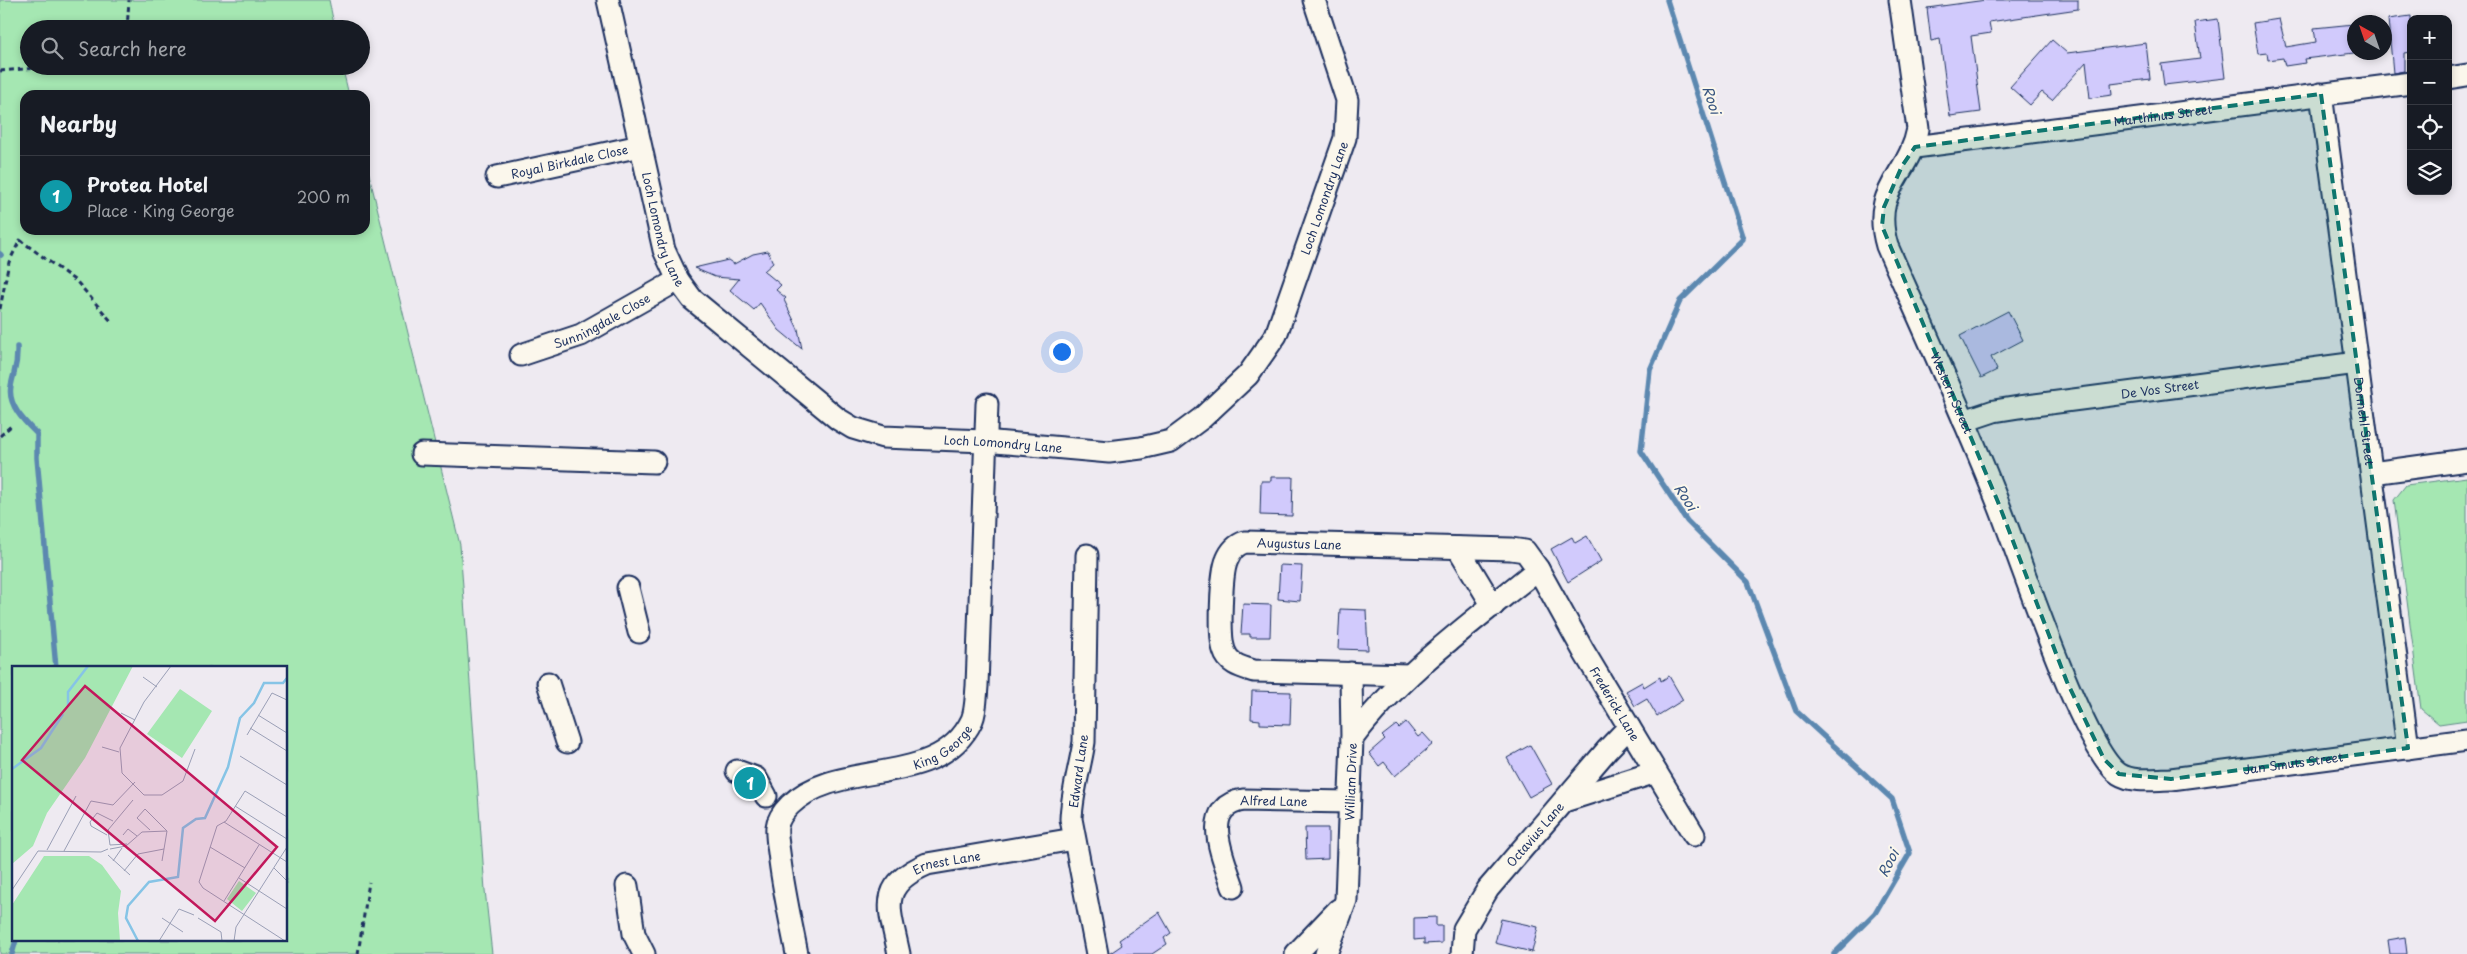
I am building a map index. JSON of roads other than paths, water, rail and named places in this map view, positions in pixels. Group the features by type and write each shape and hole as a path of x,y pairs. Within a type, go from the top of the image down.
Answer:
{"street":[{"name":"Loch Lomondry Lane","path":"608,0 664,250 678,280 692,299 838,419 853,428 883,437 984,441 1109,452 1141,448 1172,441 1202,418 1248,374 1276,336 1345,138 1348,100 1314,0"},
{"name":"Western Street","path":"1900,0 1918,129 1915,147 1891,185 1884,207 1882,226 1887,246 1964,421 2091,736 2104,759 2119,774"},
{"path":"2452,77 2467,75"},
{"name":"Marthinus Street","path":"1915,147 2407,83"},
{"name":"Dormehl Street","path":"2321,94 2408,748"},
{"name":"Royal Birkdale Close","path":"497,177 640,146"},
{"name":"Sunningdale Close","path":"522,355 581,335 678,280"},
{"name":"De Vos Street","path":"1964,421 1994,411 2019,407 2357,363"},
{"name":"King George","path":"797,954 785,895 777,828 784,811 799,796 828,782 910,766 933,758 954,745 966,731 973,718 977,686 984,441 987,404"},
{"path":"422,454 654,462"},
{"path":"2372,473 2467,460"},
{"name":"Augustus Lane","path":"1409,675 1254,671 1233,664 1224,650 1222,608 1226,561 1235,546 1245,542 1521,550 1525,551 1538,569"},
{"path":"1458,548 1493,606"},
{"name":"Edward Lane","path":"1086,555 1084,742 1080,767 1072,796 1071,819 1098,954"},
{"name":"William Drive","path":"1326,954 1346,900 1352,739 1363,723 1409,675 1538,569"},
{"name":"Frederick Lane","path":"1538,569 1584,652 1694,835"},
{"path":"628,588 639,632"},
{"path":"1351,673 1352,739"},
{"path":"548,683 568,742"},
{"name":"Octavius Lane","path":"1462,954 1464,929 1488,889 1629,727"},
{"name":"Jan Smuts Street","path":"2119,774 2134,778 2171,779 2467,740"},
{"path":"737,771 756,778 766,796"},
{"path":"1564,801 1656,772"},
{"name":"Alfred Lane","path":"1233,887 1217,835 1219,815 1229,804 1244,800 1349,802"},
{"name":"Ernest Lane","path":"899,954 890,911 892,888 911,871 927,864 1074,839"},
{"path":"627,886 634,934 644,954"},
{"path":"1296,954 1328,922 1346,900"}],"waterway":[{"name":"Rooi","path":"1667,0 1743,239 1680,301 1650,370 1641,451 1687,521 1748,582 1796,711 1892,799 1910,853 1875,913 1834,954"},
{"path":"17,347 10,393 18,413 37,434 37,458 56,666"},
{"path":"12,954 15,942"}],"place":[{"name":"Protea Hotel","path":"750,783"}]}
